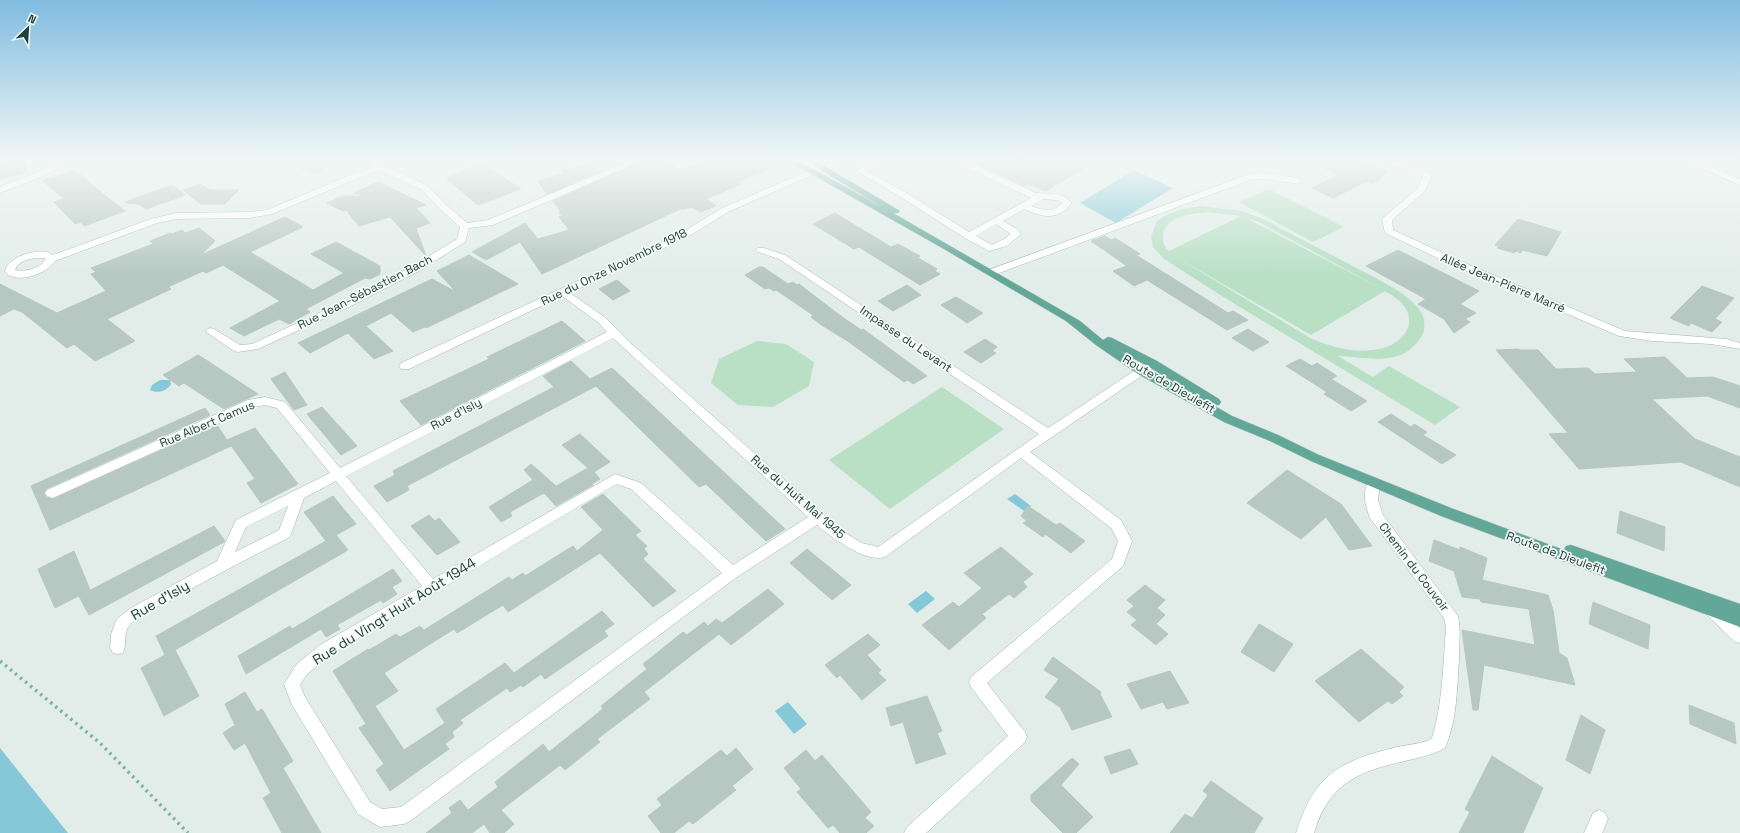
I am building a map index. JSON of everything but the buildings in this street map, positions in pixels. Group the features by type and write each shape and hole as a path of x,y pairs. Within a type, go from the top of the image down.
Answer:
{"main road":[{"name":"Route de Dieulefit","path":"857,198 947,247 1070,320 1100,343 1148,368 1228,419 1274,438 1315,458 1446,512 1740,622"},
{"name":"Route de Dieulefit","path":"874,198 947,247"},
{"name":"Route de Dieulefit","path":"1374,482 1498,524 1740,610"}],"street":[{"path":"51,259 154,221 176,216 249,215 269,212 303,198"},
{"path":"434,198 443,208 465,226 490,223 550,198"},
{"name":"Rue du Onze Novembre 1918","path":"405,366 686,234 725,210 754,198"},
{"path":"908,198 984,246 993,249 1015,236 1014,231 997,220"},
{"path":"968,236 1038,198"},
{"path":"1024,206 1039,213 1050,214 1061,209 1067,202 1057,198"},
{"path":"990,273 1193,198"},
{"name":"Allée Jean-Pierre Marré","path":"1412,198 1387,219 1388,231 1454,262 1623,334 1650,338 1711,340 1740,346"},
{"name":"Rue Jean-Sébastien Bach","path":"210,331 238,349 254,347 349,303 415,269 462,240 465,226"},
{"name":"Impasse du Levant","path":"761,250 782,257 1047,434"},
{"name":"Rue du Huit Mai 1945","path":"562,292 603,322 837,535 858,547 880,553 1047,434 1148,368"},
{"name":"Rue d'Isly","path":"222,565 241,524 614,333"},
{"name":"Rue Albert Camus","path":"52,493 252,403 265,401 281,405 337,475 431,587"},
{"path":"913,833 1019,737 976,682 1118,562 1124,541 1116,524 1021,452"},
{"name":"Rue du Vingt Huit Août 1944","path":"732,573 636,486 615,479 325,650 302,669 292,684 298,700 364,808 380,818 404,814 732,573 818,517"},
{"name":"Chemin du Couvoir","path":"1305,833 1314,806 1327,787 1346,773 1373,761 1427,750 1439,743 1443,732 1448,700 1453,627 1451,616 1376,518 1371,505 1370,495 1374,482"},
{"name":"Rue d'Isly","path":"118,648 118,634 122,623 136,612 222,565 286,533 298,495"},
{"path":"1712,611 1740,637"}],"path":[{"path":"0,661 100,743 188,833"}],"green space":[{"path":"1249,198 1287,198 1344,227 1313,242 1239,202"},
{"path":"1201,206 1242,211 1261,218 1376,278 1407,297 1421,312 1424,321 1423,334 1413,347 1394,357 1372,359 1338,356 1373,377 1389,366 1460,407 1435,425 1225,298 1164,259 1153,247 1151,237 1157,221 1168,214 1183,209","holes":["1206,212 1241,216 1169,251 1166,248 1163,234 1169,223 1180,217","1244,217 1261,223 1380,288","1173,255 1311,335 1385,291 1402,304 1409,316 1407,330 1403,335 1392,344 1379,349 1361,351 1343,349 1310,338"]},
{"path":"757,341 786,344 814,362 809,386 773,407 738,405 711,383 719,359"},
{"path":"942,387 1004,429 890,509 829,460"}],"water":[{"path":"1088,198 1157,198 1116,223 1080,203"},
{"path":"160,380 170,380 171,384 162,391 156,392 150,390 152,385"},
{"path":"1015,494 1031,506 1024,511 1007,499"},
{"path":"926,591 935,599 917,613 908,604"},
{"path":"788,702 807,724 794,734 775,711"},
{"path":"0,748 68,833 0,833"}]}
